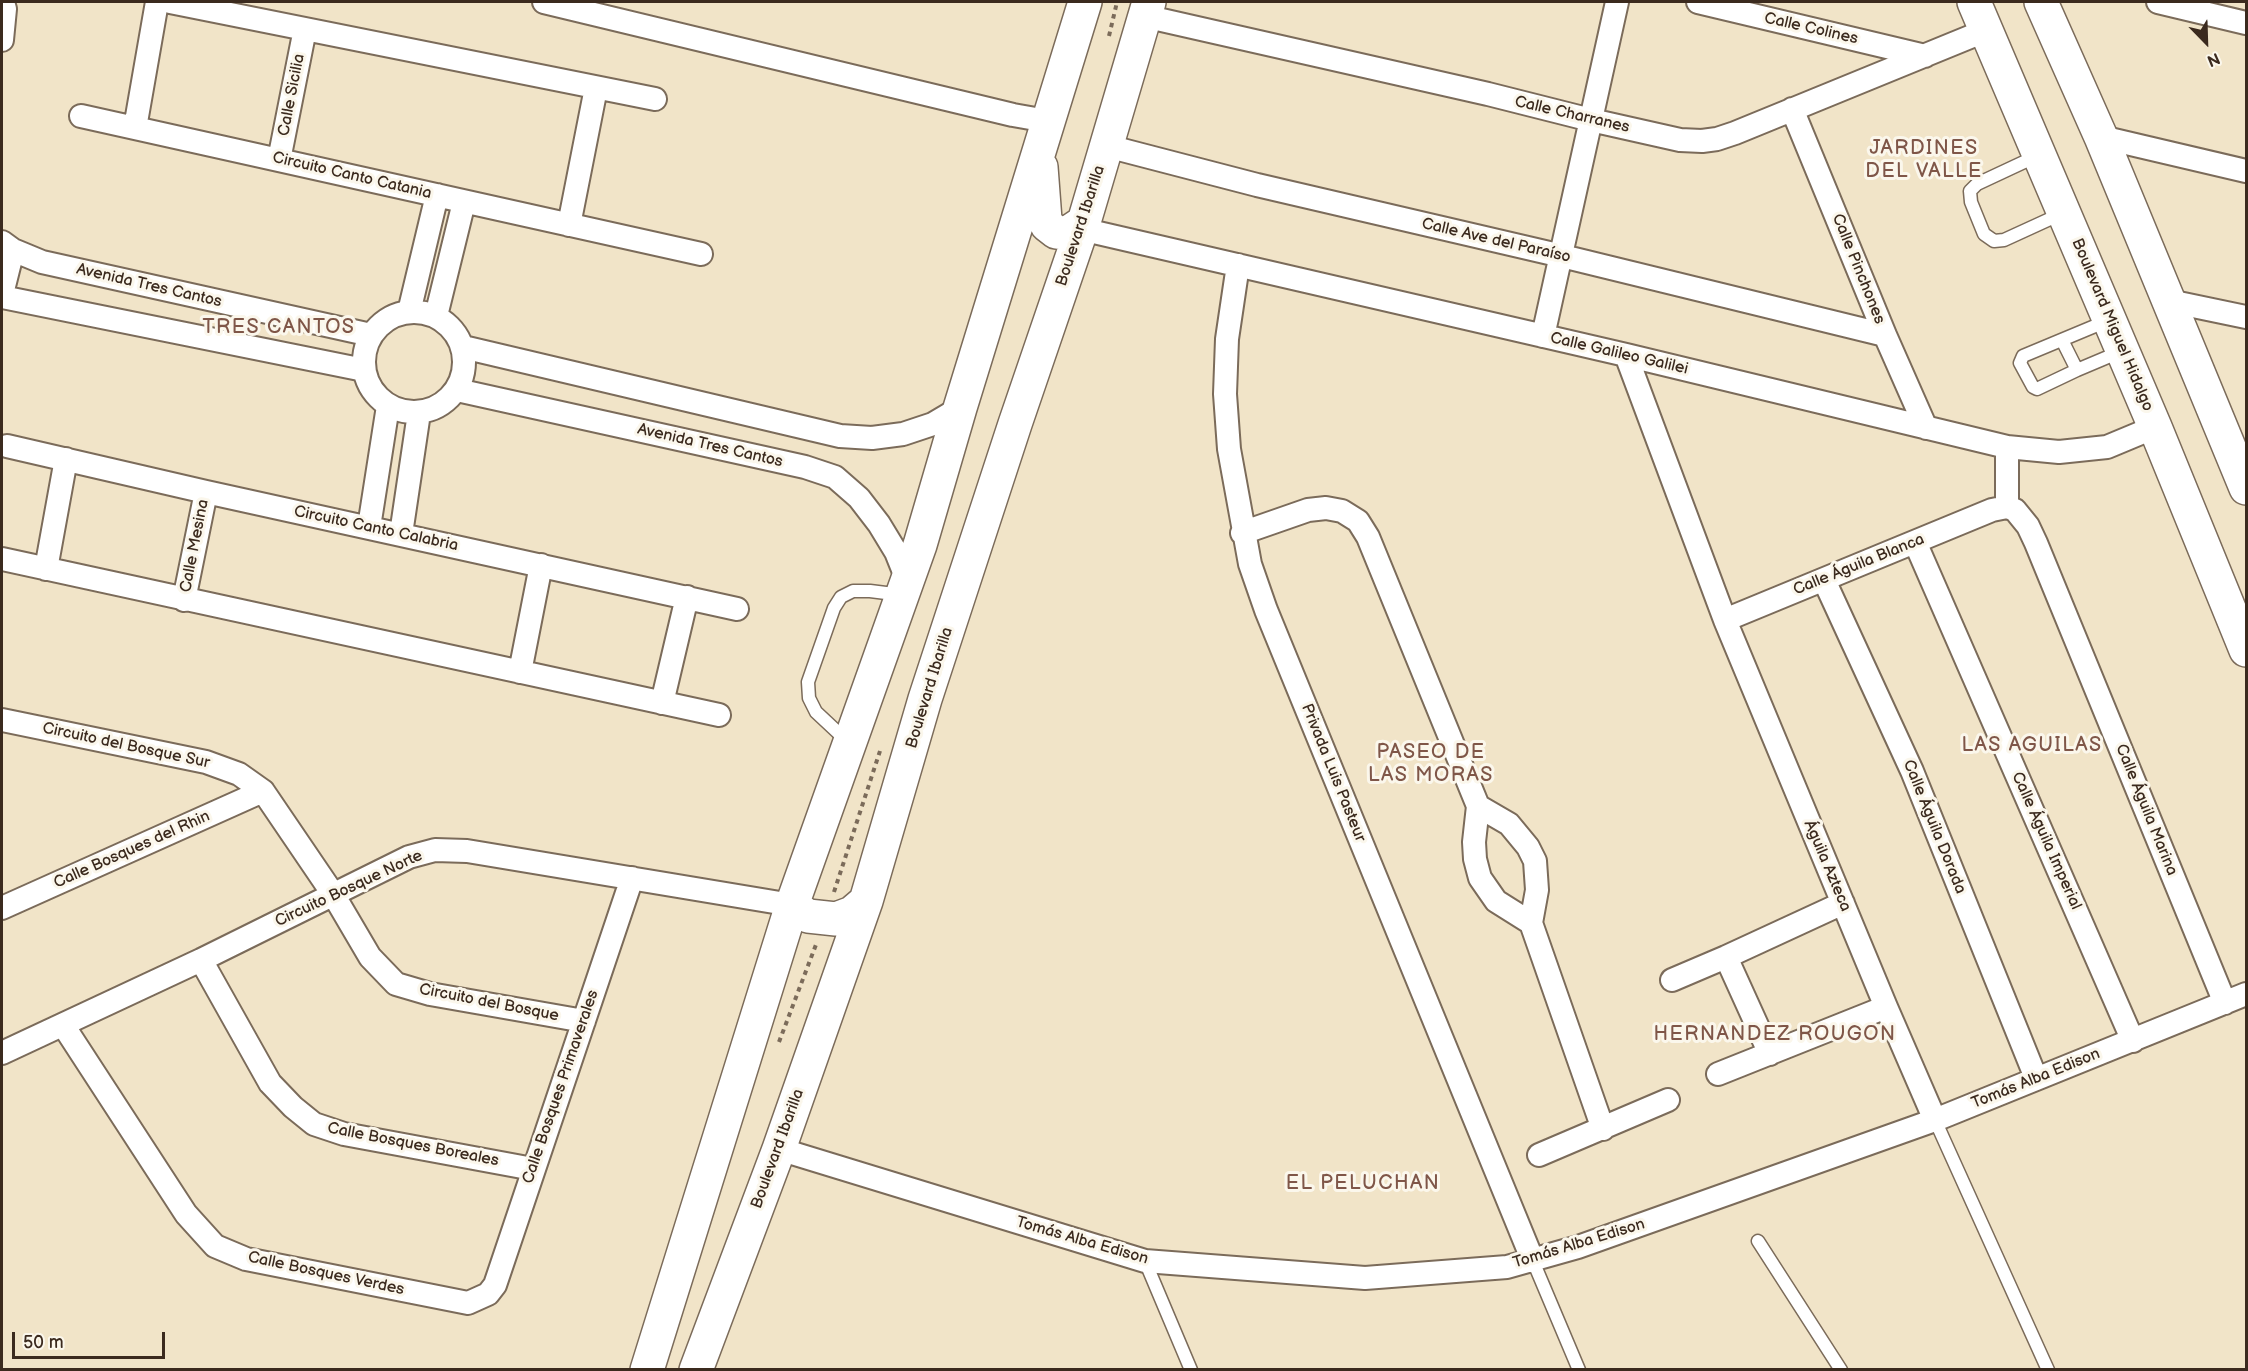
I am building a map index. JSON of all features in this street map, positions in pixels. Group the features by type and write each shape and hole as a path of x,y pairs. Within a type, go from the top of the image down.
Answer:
{"main road":[{"path":"646,1370 792,904 906,589 1085,2"},
{"path":"2041,2 2101,137 2169,301 2239,454 2247,488"},
{"name":"Boulevard Ibarilla","path":"696,1370 779,1149 866,901 926,699 1015,424 1083,226 1147,9"},
{"name":"Boulevard Miguel Hidalgo","path":"1981,16 2247,650"},
{"path":"1043,136 1047,225 1056,232 1063,233 1083,226"},
{"path":"920,545 945,558 952,573 951,583 925,662 926,699"},
{"path":"792,904 807,916 836,919 852,913 866,901"}],"street":[{"path":"2,40 5,9 3,2"},
{"path":"135,128 157,2"},
{"path":"170,2 655,99"},
{"path":"544,2 1001,112 1043,136"},
{"path":"1543,336 1617,2"},
{"name":"Calle Colines","path":"1698,2 1925,56"},
{"path":"2158,2 2247,23"},
{"name":"Calle Charranes","path":"1147,9 1591,120 1680,140 1702,141 1718,139 1735,133 1925,56 1981,16"},
{"name":"Calle Sicilia","path":"279,160 305,29"},
{"path":"569,225 596,88"},
{"name":"Calle Pinchones","path":"1792,109 1926,428"},
{"name":"Circuito Canto Catania","path":"81,116 701,254"},
{"path":"2101,137 2247,171"},
{"name":"Calle Ave del Paraíso","path":"1107,146 1257,185 1885,335"},
{"path":"409,312 437,195"},
{"path":"436,316 464,202"},
{"name":"Calle Galileo Galilei","path":"1083,226 1238,265 2007,447 2059,452 2108,447 2155,428"},
{"path":"7,246 2,296 364,370"},
{"name":"Avenida Tres Cantos","path":"7,246 42,262 371,335"},
{"name":"Privada Luis Pasteur","path":"1238,265 1227,339 1225,394 1228,449 1242,533 1250,564 1266,610 1533,1261"},
{"path":"2169,301 2247,317"},
{"path":"409,312 436,316 457,334 463,347 465,362 463,376 457,390 441,405 419,413 409,413 388,406 372,390 364,370 364,358 371,335 393,316 409,312"},
{"path":"463,347 840,436 872,438 903,434 933,424 960,408"},
{"name":"Águila Azteca","path":"1626,355 1725,620 1935,1120"},
{"name":"Avenida Tres Cantos","path":"457,390 805,467 835,477 859,498 879,524 896,552 906,589"},
{"path":"369,527 388,406"},
{"path":"401,534 419,413"},
{"name":"Circuito Canto Calabria","path":"7,446 737,609"},
{"path":"1999,508 2007,447"},
{"path":"46,569 66,459"},
{"name":"Calle Mesina","path":"184,600 206,492"},
{"path":"1242,533 1308,510 1326,508 1342,511 1358,521 1368,537 1478,807 1474,842 1475,859 1480,878 1496,901 1531,923"},
{"name":"Calle Águila Blanca","path":"1725,620 1999,508"},
{"name":"Calle Águila Marina","path":"1999,508 2015,510 2021,516 2036,543 2225,1003"},
{"name":"Calle Águila Imperial","path":"1916,542 2133,1041"},
{"path":"2,559 719,716"},
{"path":"520,672 541,565"},
{"name":"Calle Águila Dorada","path":"1824,580 1912,771 2036,1078"},
{"path":"662,703 687,597"},
{"name":"Circuito del Bosque Sur","path":"2,720 206,762 239,774 263,791 333,894"},
{"name":"Calle Bosques del Rhin","path":"2,908 263,791"},
{"path":"1478,807 1509,824 1519,834 1532,854 1537,873 1537,890 1531,923 1603,1129"},
{"name":"Circuito Bosque Norte","path":"2,1053 201,960 409,857 435,850 467,851 792,904"},
{"name":"Calle Bosques Primaverales","path":"488,1294 495,1285 632,878"},
{"name":"Circuito del Bosque","path":"333,894 370,957 396,984 430,994 584,1021"},
{"path":"1672,980 1843,903"},
{"path":"1726,957 1770,1054"},
{"name":"Calle Bosques Boreales","path":"201,960 270,1083 293,1107 314,1124 344,1134 533,1168"},
{"name":"Tomás Alba Edison","path":"779,1149 1145,1261 1365,1278 1507,1267 1533,1261 1797,1171 1935,1120 2247,994"},
{"path":"1718,1074 1886,1007"},
{"name":"Calle Bosques Verdes","path":"63,1025 186,1214 215,1246 246,1259 468,1303 488,1294"},
{"path":"1539,1155 1668,1100"}],"lane":[{"path":"2040,155 1977,184 1970,192 1971,202 1984,234 1994,241 2004,240 2064,213"},
{"path":"2109,320 2023,356 2020,363 2034,388 2122,351"},
{"path":"2062,340 2077,370"},
{"path":"850,744 816,712 809,698 808,682 834,608 841,597 853,591 906,589"},
{"name":"Águila Azteca","path":"1935,1120 2048,1370"},
{"path":"1758,1241 1841,1370"},
{"path":"1145,1261 1191,1370"},
{"path":"1533,1261 1579,1370"}],"district":[{"name":"JARDINES DEL VALLE","path":"1924,160"},
{"name":"TRES CANTOS","path":"279,328"},
{"name":"LAS AGUILAS","path":"2032,746"},
{"name":"PASEO DE LAS MORAS","path":"1431,764"},
{"name":"HERNANDEZ ROUGON","path":"1775,1035"},
{"name":"EL PELUCHAN","path":"1363,1184"}]}
